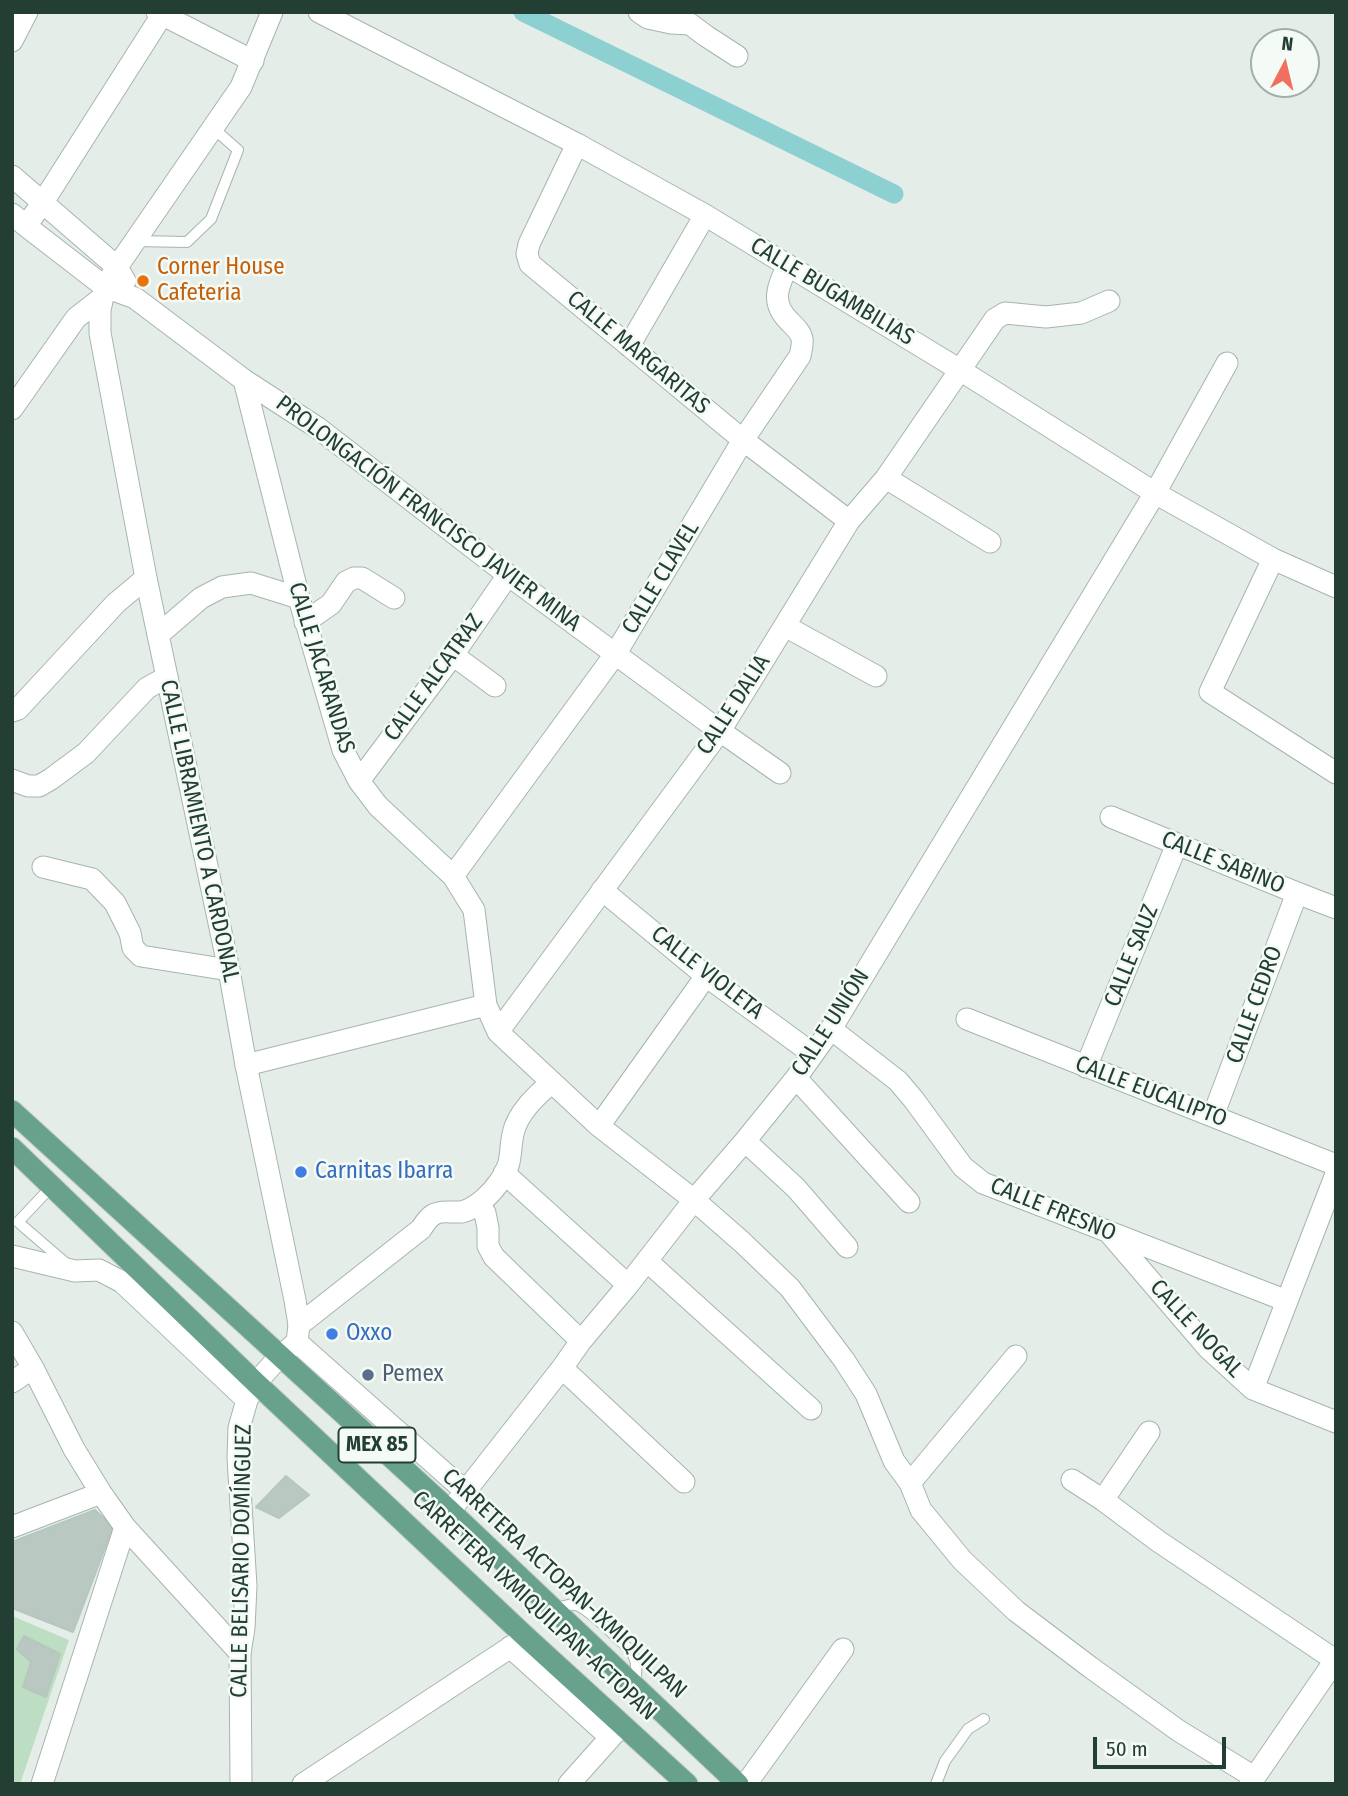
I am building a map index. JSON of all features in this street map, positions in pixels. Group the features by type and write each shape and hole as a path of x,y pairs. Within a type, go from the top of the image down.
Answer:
{"main road":[{"name":"CARRETERA ACTOPAN-IXMIQUILPAN","path":"12,1111 450,1511 738,1784"},
{"name":"CARRETERA IXMIQUILPAN-ACTOPAN","path":"12,1148 252,1391 518,1642 616,1730 687,1784"}],"street":[{"path":"12,41 27,12"},
{"path":"12,409 76,318 104,292 117,267 241,87 272,12"},
{"name":"CALLE BUGAMBILIAS","path":"318,12 577,144 705,215 960,370 1155,493 1273,559 1336,587"},
{"path":"639,12 648,19 671,23 692,18 706,36 737,55"},
{"path":"19,220 43,202 160,13 253,61"},
{"name":"CALLE MARGARITAS","path":"577,144 529,244 527,254 530,264 743,440 849,521"},
{"name":"PROLONGACIÓN FRANCISCO JAVIER MINA","path":"12,176 117,267 135,298 244,380 318,428 508,575 780,774"},
{"path":"629,346 705,215"},
{"name":"PROLONGACIÓN FRANCISCO JAVIER MINA","path":"19,220 104,292 135,298"},
{"name":"CALLE CLAVEL","path":"453,876 615,653 743,440 800,356 803,340 798,329 783,315 778,300 778,287 788,265"},
{"name":"CALLE LIBRAMIENTO A CARDONAL","path":"104,292 100,310 100,333 146,578 293,1287 298,1334"},
{"name":"CALLE DALIA","path":"498,1032 720,731 849,521 886,478 995,319 1005,313 1046,317 1081,313 1109,301"},
{"name":"CALLE UNIÓN","path":"450,1511 581,1341 796,1078 831,1029 1155,493 1227,363"},
{"name":"CALLE JACARANDAS","path":"244,380 305,622 343,750 359,781 378,806 453,876 474,910 486,1005 498,1032 599,1126 694,1200 790,1288 866,1394 894,1461 909,1483 921,1510 962,1560 1016,1611 1252,1781"},
{"path":"886,478 990,542"},
{"path":"1273,559 1210,692 1336,773"},
{"name":"CALLE ALCATRAZ","path":"359,781 453,655 508,575"},
{"path":"12,711 18,709 116,603 146,578"},
{"path":"305,622 331,604 346,582 354,578 362,578 394,598"},
{"path":"158,635 201,598 222,587 251,583 299,598"},
{"path":"785,626 876,677"},
{"path":"453,655 495,686"},
{"path":"12,780 28,786 40,786 51,779 86,753 147,688 167,677"},
{"name":"CALLE SABINO","path":"1111,817 1336,908"},
{"name":"CALLE SAUZ","path":"1086,1067 1177,844"},
{"path":"43,867 92,879 114,903 130,933 133,948 141,956 229,970"},
{"name":"CALLE VIOLETA","path":"602,890 706,976 813,1054"},
{"name":"CALLE CEDRO","path":"1213,1116 1297,893"},
{"path":"599,1126 706,976"},
{"path":"246,1065 486,1005"},
{"name":"CALLE EUCALIPTO","path":"967,1019 1336,1165"},
{"name":"CALLE FRESNO","path":"831,1029 898,1081 963,1167 983,1183 1287,1301"},
{"path":"796,1078 909,1202"},
{"path":"14,1260 75,1271 99,1270 121,1282 252,1391 298,1334 421,1230 429,1217 440,1211 462,1212 479,1204 500,1181 511,1159 513,1132 521,1115 552,1082"},
{"path":"745,1141 796,1188 848,1247"},
{"path":"504,1173 628,1285"},
{"path":"1253,1389 1336,1174"},
{"path":"479,1204 485,1213 488,1246 494,1257 581,1341"},
{"name":"CALLE NOGAL","path":"1110,1233 1208,1348 1253,1389 1336,1422"},
{"path":"647,1261 811,1409"},
{"path":"12,1332 74,1448 125,1527 240,1654"},
{"path":"298,1334 464,1491"},
{"path":"909,1483 1016,1356"},
{"path":"12,1382 33,1368"},
{"path":"562,1368 684,1482"},
{"name":"CALLE BELISARIO DOMÍNGUEZ","path":"241,1784 240,1654 246,1586 238,1458 239,1428 252,1391"},
{"path":"1103,1500 1149,1432"},
{"path":"1072,1480 1335,1659 1252,1781"},
{"path":"12,1527 101,1493"},
{"path":"42,1784 125,1527"},
{"path":"303,1784 518,1642"},
{"path":"746,1784 843,1649"},
{"path":"569,1784 616,1730"}],"lane":[{"path":"135,241 187,242 211,219 238,150 213,128"},
{"path":"52,1186 15,1219 75,1271"},
{"path":"936,1784 945,1761 968,1729 984,1719"}],"green space":[{"path":"12,1616 69,1640 20,1784 12,1784"}],"building":[{"path":"286,1476 309,1495 279,1518 256,1507"},
{"path":"95,1510 113,1527 73,1632 12,1608 12,1542"},
{"path":"24,1636 60,1654 46,1697 23,1687 31,1662 17,1649"}],"waterway":[{"path":"523,12 894,194"}],"place":[{"name":"Corner House Cafeteria","path":"143,281"},
{"name":"Carnitas Ibarra","path":"301,1172"},
{"name":"Oxxo","path":"332,1334"},
{"name":"Pemex","path":"368,1375"}]}
